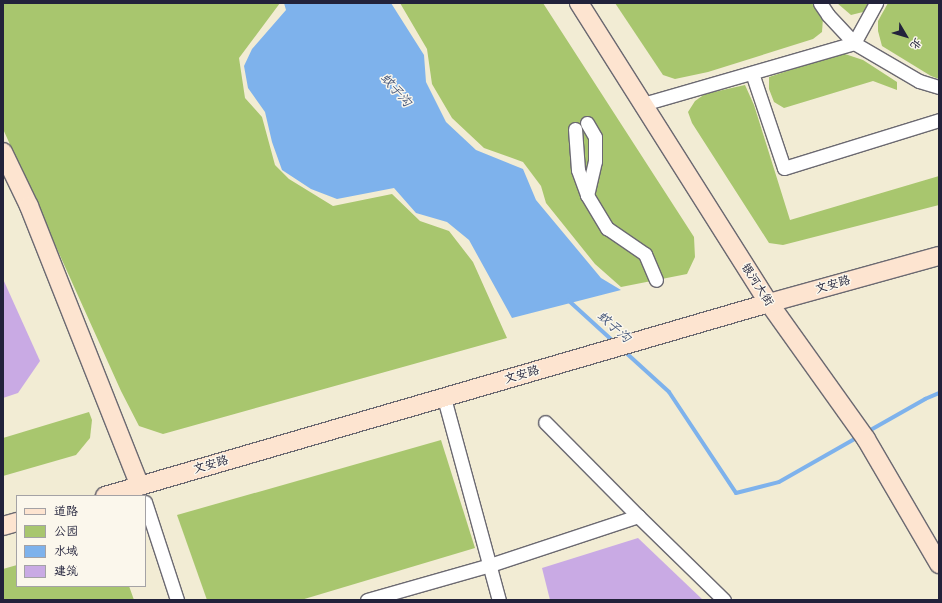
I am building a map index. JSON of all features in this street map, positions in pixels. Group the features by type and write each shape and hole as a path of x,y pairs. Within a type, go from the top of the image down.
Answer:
{"main road":[{"name":"银河大街","path":"579,3 769,303 863,434 939,564"},
{"path":"3,152 28,206 143,495"},
{"name":"文安路","path":"143,495 444,398 769,303 939,256"},
{"path":"3,526 16,522"}],"street":[{"path":"820,3 828,15 854,43 919,81 939,87"},
{"path":"643,104 854,43 876,3"},
{"path":"752,72 784,168 939,120"},
{"path":"587,123 594,137 595,161 587,195"},
{"path":"575,129 578,170 587,195 607,228 646,254 656,280"},
{"path":"444,398 499,600"},
{"path":"545,422 724,600"},
{"path":"146,504 177,600"},
{"path":"367,600 490,565 638,516"}],"green space":[{"path":"3,3 280,3 239,58 245,98 262,117 275,165 289,179 333,206 392,194 420,221 449,231 473,262 507,338 163,434 139,426 121,391 3,129"},
{"path":"400,3 543,3 694,237 695,257 687,274 621,287 595,264 546,203 541,186 523,162 484,148 452,118 432,84 427,49"},
{"path":"615,3 813,3 823,18 822,32 813,39 708,72 675,79 663,75"},
{"path":"837,3 871,3 863,12 851,15"},
{"path":"888,3 939,3 939,79 931,76 882,46 878,31 878,21"},
{"path":"842,53 863,60 897,82 897,90 873,81 784,108 774,102 769,89 769,77"},
{"path":"745,85 754,105 790,220 939,176 939,205 783,245 769,243 692,123 688,112 695,101 705,94"},
{"path":"89,412 92,420 90,438 76,455 3,476 3,438"},
{"path":"441,440 475,548 301,600 207,600 177,515"},
{"path":"16,565 16,587 129,587 134,600 3,600 3,569"}],"water":[{"path":"284,3 391,3 424,55 426,82 446,122 476,150 523,169 536,200 601,278 621,290 512,318 469,240 447,222 416,213 394,188 337,199 311,189 282,170 272,142 265,112 248,88 244,66 252,49 286,10"}],"building":[{"path":"3,279 40,361 18,393 3,398"},
{"path":"638,538 703,600 550,600 542,568"}],"waterway":[{"name":"蚊子沟","path":"568,300 614,342"},
{"name":"蚊子沟","path":"624,351 669,392 736,493 779,482 858,437"},
{"name":"蚊子沟","path":"867,432 925,399 939,393"}]}
